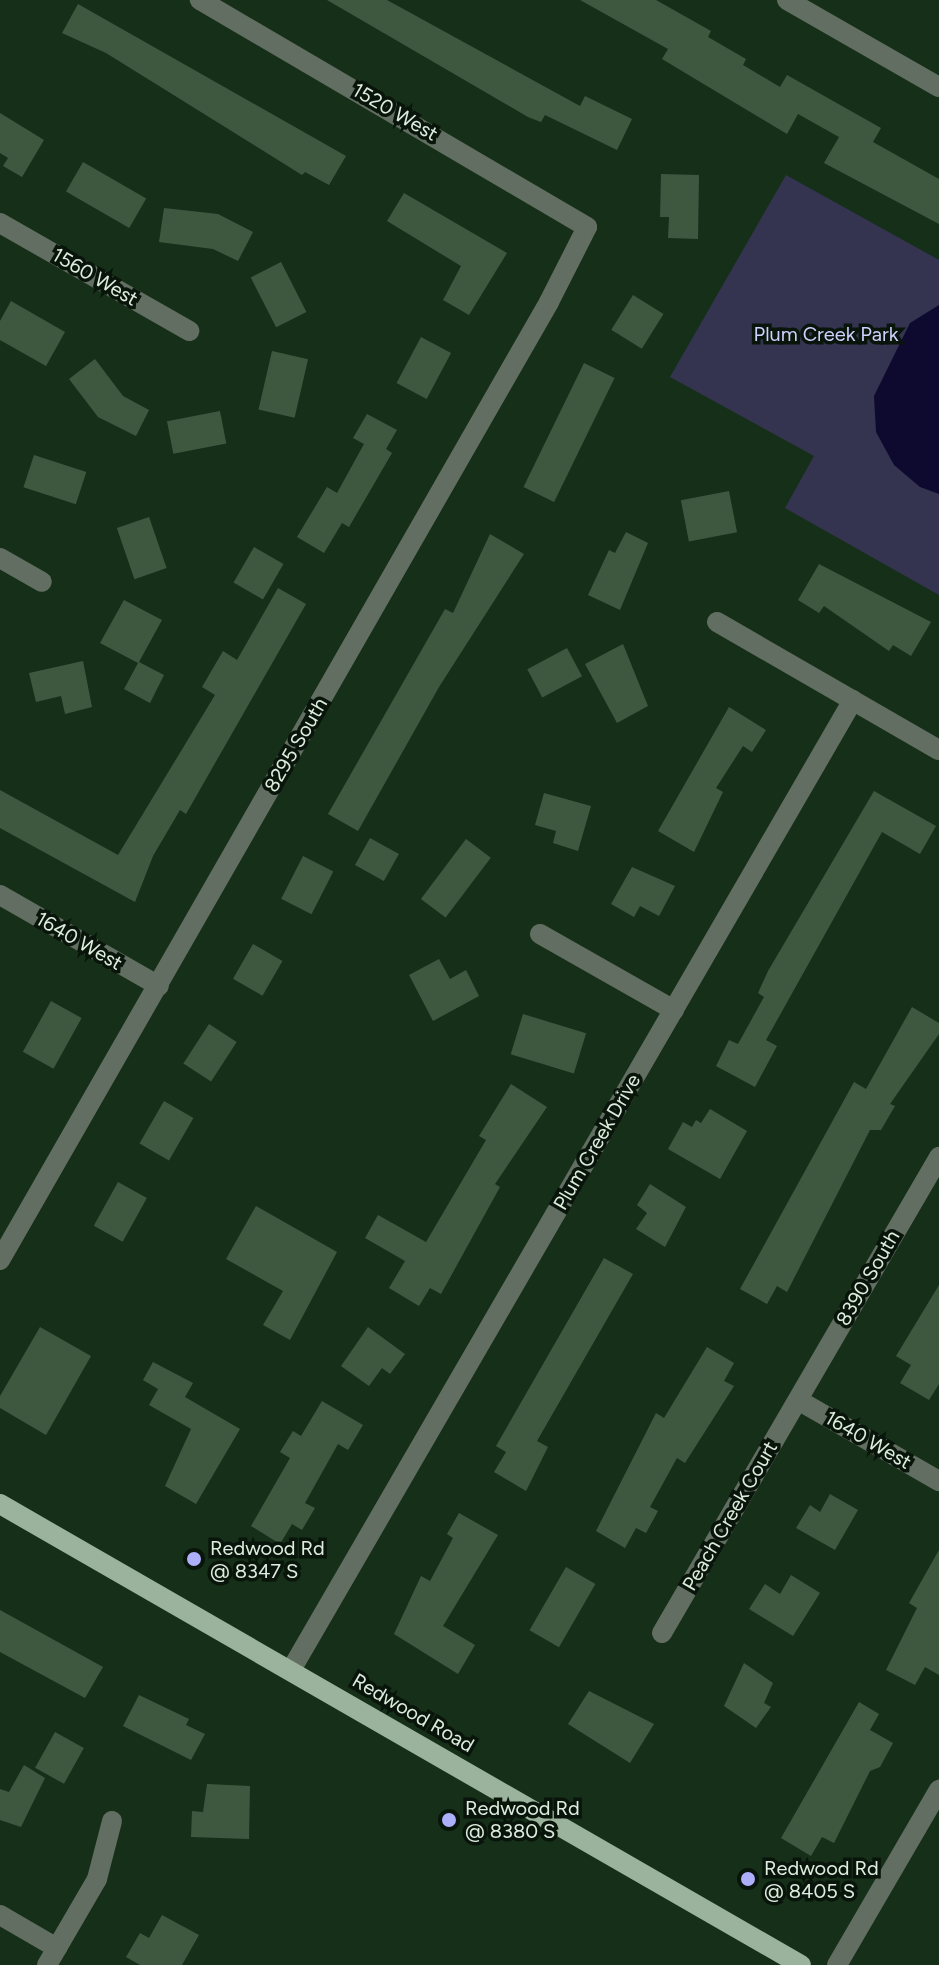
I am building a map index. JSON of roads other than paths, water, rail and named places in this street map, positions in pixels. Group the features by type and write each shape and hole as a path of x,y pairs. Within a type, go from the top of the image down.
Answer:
{"main road":[{"name":"Redwood Road","path":"0,1504 801,1965"}],"street":[{"name":"1520 West","path":"200,0 587,227"},
{"path":"787,0 939,87"},
{"name":"1560 West","path":"0,223 189,331"},
{"name":"8295 South","path":"0,1260 549,302 587,227"},
{"path":"0,558 42,582"},
{"path":"717,622 939,750"},
{"name":"Plum Creek Drive","path":"291,1670 853,700"},
{"name":"1640 West","path":"0,895 159,986"},
{"path":"540,934 674,1010"},
{"name":"8390 South","path":"798,1400 939,1157"},
{"name":"1640 West","path":"798,1400 939,1481"},
{"name":"Peach Creek Court","path":"662,1633 798,1400"},
{"path":"837,1965 939,1790"},
{"path":"0,1915 52,1956 97,1879 112,1821"}],"place":[{"name":"Redwood Rd @ 8347 S","path":"194,1559"},
{"name":"Redwood Rd @ 8380 S","path":"449,1820"},
{"name":"Redwood Rd @ 8405 S","path":"748,1879"}],"park label":[{"name":"Plum Creek Park","path":"826,334"}]}
